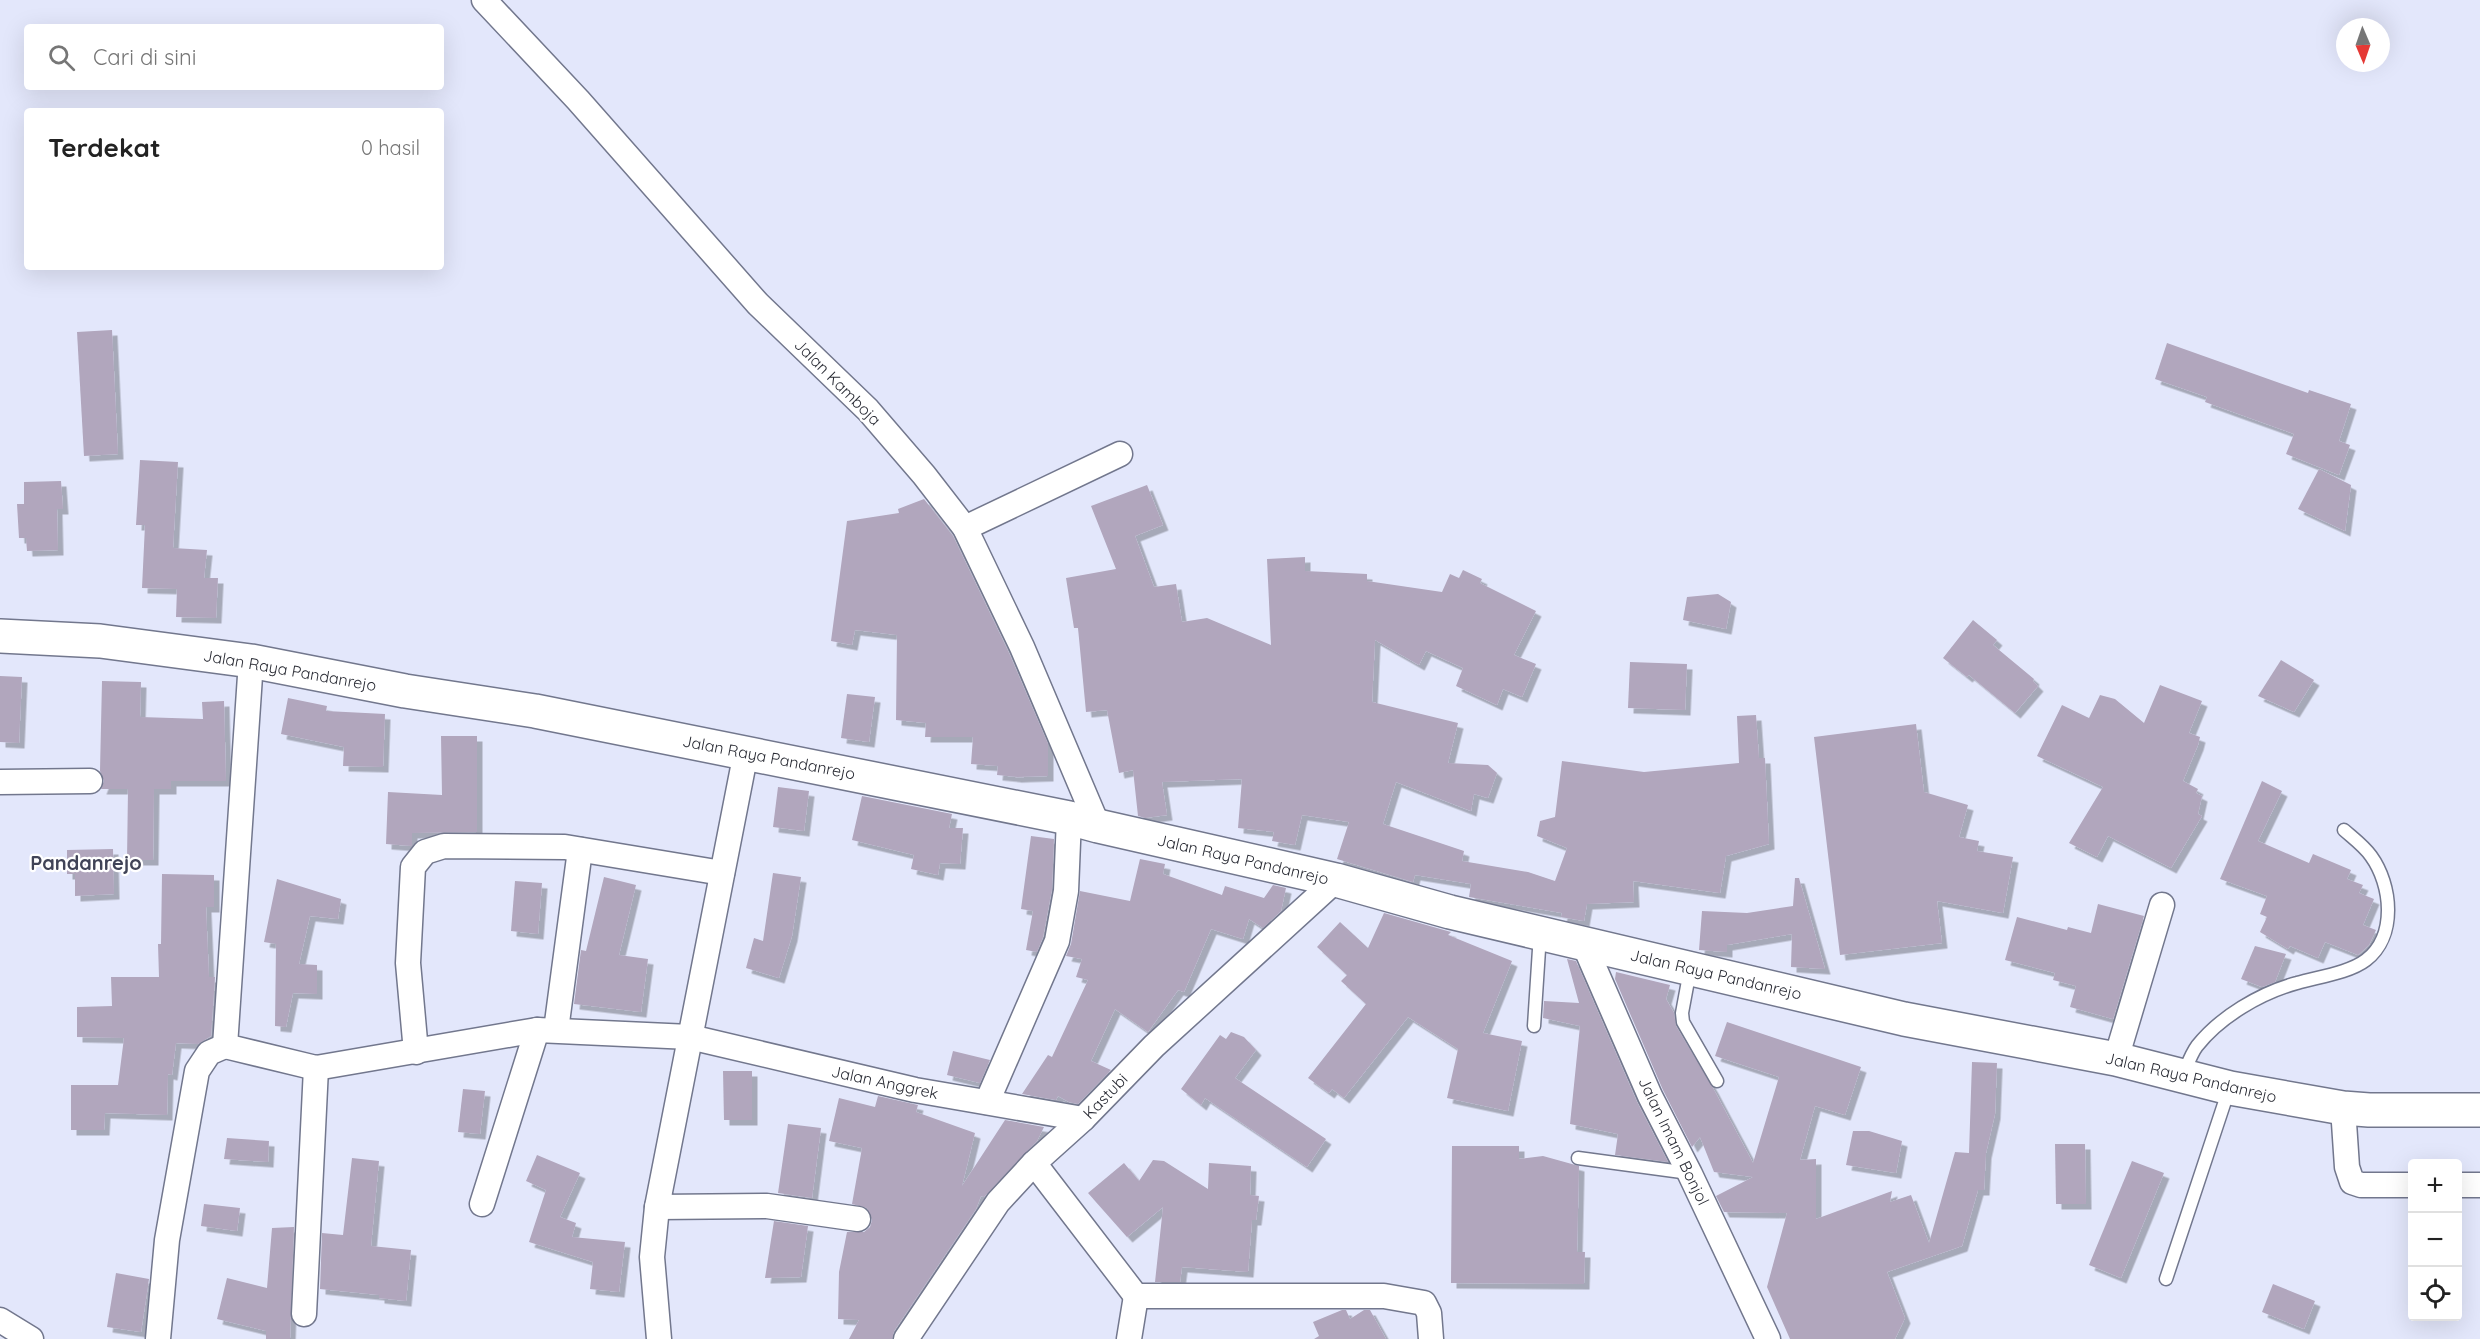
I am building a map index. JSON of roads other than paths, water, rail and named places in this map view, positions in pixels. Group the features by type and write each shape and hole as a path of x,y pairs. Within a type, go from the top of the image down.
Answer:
{"main road":[{"name":"Jalan Raya Pandanrejo","path":"0,636 100,641 251,661 405,690 535,711 747,752 1084,822 1336,880 1450,912 1904,1019 2116,1059 2230,1088 2343,1108 2480,1110"}],"street":[{"name":"Jalan Kamboja","path":"484,0 578,100 758,304 868,410 924,475 965,528 1022,647 1084,822"},
{"path":"965,528 1120,454"},
{"path":"225,1046 251,661"},
{"path":"659,1339 652,1257 657,1207 747,752"},
{"path":"0,782 90,781"},
{"path":"987,1102 1057,941 1066,891 1084,822"},
{"path":"416,1052 408,941 413,867 425,852 444,846 565,847 722,873"},
{"path":"482,1204 547,1030 580,850"},
{"name":"Kastubi","path":"906,1339 998,1202 1034,1163 1083,1119 1154,1046 1336,880"},
{"path":"2116,1059 2162,905"},
{"name":"Jalan Imam Bonjol","path":"1582,942 1650,1096 1690,1174 1768,1339"},
{"name":"Jalan Anggrek","path":"316,1068 547,1030 690,1037 915,1090 1083,1119"},
{"path":"158,1339 166,1240 197,1071 209,1053 225,1046 316,1068 304,1314"},
{"path":"2343,1108 2347,1167 2352,1182 2361,1185 2408,1185"},
{"path":"1034,1163 1136,1296 1129,1339"},
{"path":"2462,1185 2480,1185"},
{"path":"657,1207 766,1206 858,1219"},
{"path":"1136,1296 1384,1296 1413,1300 1424,1303 1429,1312 1431,1339"},
{"path":"0,1320 31,1339"}],"lane":[{"path":"2183,1076 2195,1048 2217,1025 2268,994 2364,962 2380,947 2387,927 2387,904 2383,879 2370,855 2344,830"},
{"path":"1534,1026 1540,933"},
{"path":"1690,968 1682,1013 1683,1022 1717,1082"},
{"path":"2166,1279 2230,1088"},
{"path":"1578,1158 1690,1174"}],"district":[{"name":"Pandanrejo","path":"86,862"}]}
